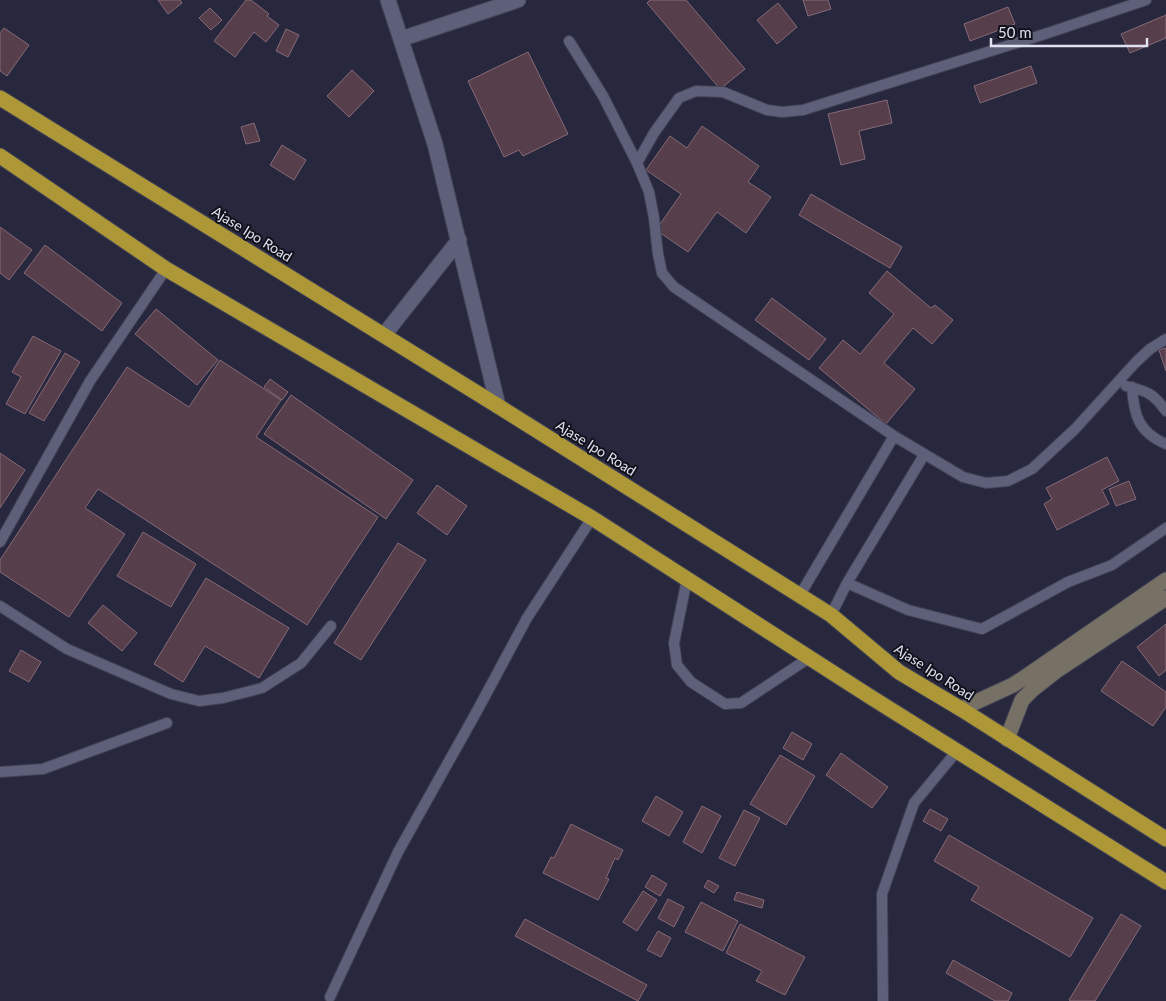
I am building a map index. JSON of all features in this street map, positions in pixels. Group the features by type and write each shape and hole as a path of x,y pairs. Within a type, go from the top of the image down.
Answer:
{"highway":[{"name":"Ajase Ipo Road","path":"0,98 800,595 831,615 899,672 961,709 1166,839"},
{"path":"0,156 166,269 592,518 809,658 1166,882"}],"street":[{"path":"388,0 435,144 460,240 498,406"},
{"path":"401,39 518,0"},
{"path":"384,336 460,240"},
{"path":"961,709 1013,685 1166,580"},
{"path":"1008,739 1022,700 1033,690 1056,671 1166,598"}],"lane":[{"path":"637,163 654,133 679,98 696,91 723,92 767,110 782,112 803,110 1045,34 1146,0"},
{"path":"569,41 603,96 637,163 648,192 654,218 662,273 674,287 894,436 963,477 986,483 1008,481 1032,469 1075,428 1150,349 1166,339"},
{"path":"0,542 90,381 166,269"},
{"path":"1116,383 1140,389 1155,397 1166,411"},
{"path":"1132,387 1134,409 1143,428 1166,444"},
{"path":"800,595 894,436"},
{"path":"831,615 847,583 924,455"},
{"path":"330,996 398,852 527,618 592,518"},
{"path":"847,583 908,610 982,629 1068,582 1112,564 1166,528"},
{"path":"687,579 674,642 678,665 691,682 725,704 742,703 809,658"},
{"path":"0,606 67,649 171,694 199,701 223,698 262,688 301,663 331,626"},
{"path":"0,772 43,769 167,723"},
{"path":"883,1001 882,894 914,803 957,751"}],"building":[{"path":"158,0 180,0 182,3 168,14"},
{"path":"246,0 251,0 269,14 267,16 279,25 266,42 254,32 235,57 214,41"},
{"path":"650,0 686,0 745,69 720,89 647,3"},
{"path":"803,0 828,0 831,9 808,16"},
{"path":"778,3 797,27 777,44 757,20"},
{"path":"1008,7 1015,24 970,41 964,24"},
{"path":"210,8 222,20 211,30 199,18"},
{"path":"1166,15 1166,38 1130,53 1121,34"},
{"path":"4,28 29,45 7,76 0,71 0,33"},
{"path":"286,29 299,35 288,57 276,51"},
{"path":"528,52 568,134 523,156 519,150 504,157 468,81"},
{"path":"1031,66 1037,83 980,103 974,86"},
{"path":"352,70 374,91 349,117 327,96"},
{"path":"887,100 892,123 859,131 865,159 841,165 828,114"},
{"path":"254,123 260,141 246,144 241,127"},
{"path":"702,126 759,166 748,182 771,197 746,233 717,212 688,252 656,230 681,194 646,170 670,136 687,148"},
{"path":"282,145 306,160 294,180 270,165"},
{"path":"811,194 902,247 890,268 799,215"},
{"path":"0,227 32,250 9,280 0,273"},
{"path":"45,245 122,303 102,331 24,273"},
{"path":"887,271 931,308 935,305 953,320 932,344 913,328 884,363 915,389 886,424 819,368 843,340 860,354 894,314 869,293"},
{"path":"772,298 826,339 809,360 755,320"},
{"path":"156,309 218,360 197,385 135,334"},
{"path":"33,336 61,351 25,414 6,404 21,377 12,372"},
{"path":"1166,348 1166,371 1159,350"},
{"path":"65,353 80,362 44,421 29,413"},
{"path":"220,360 281,400 256,437 378,517 307,625 98,489 85,508 125,534 69,617 0,572 0,560 127,367 189,407"},
{"path":"270,379 288,392 282,400 264,387"},
{"path":"291,395 413,480 386,519 264,434"},
{"path":"0,453 25,470 0,508"},
{"path":"1107,457 1119,481 1102,490 1109,504 1057,530 1044,504 1052,499 1046,488"},
{"path":"1129,481 1136,499 1116,506 1109,489"},
{"path":"437,485 467,506 447,535 417,513"},
{"path":"143,532 196,564 171,607 117,576"},
{"path":"398,543 426,560 361,660 334,643"},
{"path":"206,578 289,628 259,678 205,646 183,682 154,664"},
{"path":"103,605 137,633 122,651 88,623"},
{"path":"1166,624 1166,670 1159,676 1137,647"},
{"path":"21,650 41,662 29,682 9,671"},
{"path":"1122,661 1166,692 1166,707 1153,726 1101,691"},
{"path":"792,732 812,744 803,760 783,748"},
{"path":"841,753 888,787 872,808 826,775"},
{"path":"780,755 815,776 786,825 750,804"},
{"path":"656,796 683,812 669,836 642,821"},
{"path":"702,806 721,816 702,853 683,842"},
{"path":"930,809 948,819 941,831 923,821"},
{"path":"744,810 760,818 735,866 719,858"},
{"path":"571,824 623,850 618,860 615,858 606,878 609,879 598,900 543,873 551,857 554,858"},
{"path":"949,835 1093,918 1070,957 971,900 979,887 934,861"},
{"path":"652,875 667,884 660,896 645,887"},
{"path":"708,880 719,886 714,893 704,887"},
{"path":"643,891 657,900 637,931 623,922"},
{"path":"737,892 764,900 762,908 734,900"},
{"path":"668,899 684,907 674,927 658,918"},
{"path":"701,902 738,921 723,951 685,932"},
{"path":"1121,914 1141,926 1095,1001 1069,1000"},
{"path":"525,919 647,985 638,1001 515,936"},
{"path":"740,924 805,957 785,995 756,981 762,971 726,953"},
{"path":"658,931 671,938 661,957 647,950"},
{"path":"953,960 1012,993 1008,1001 995,1001 946,973"}]}
